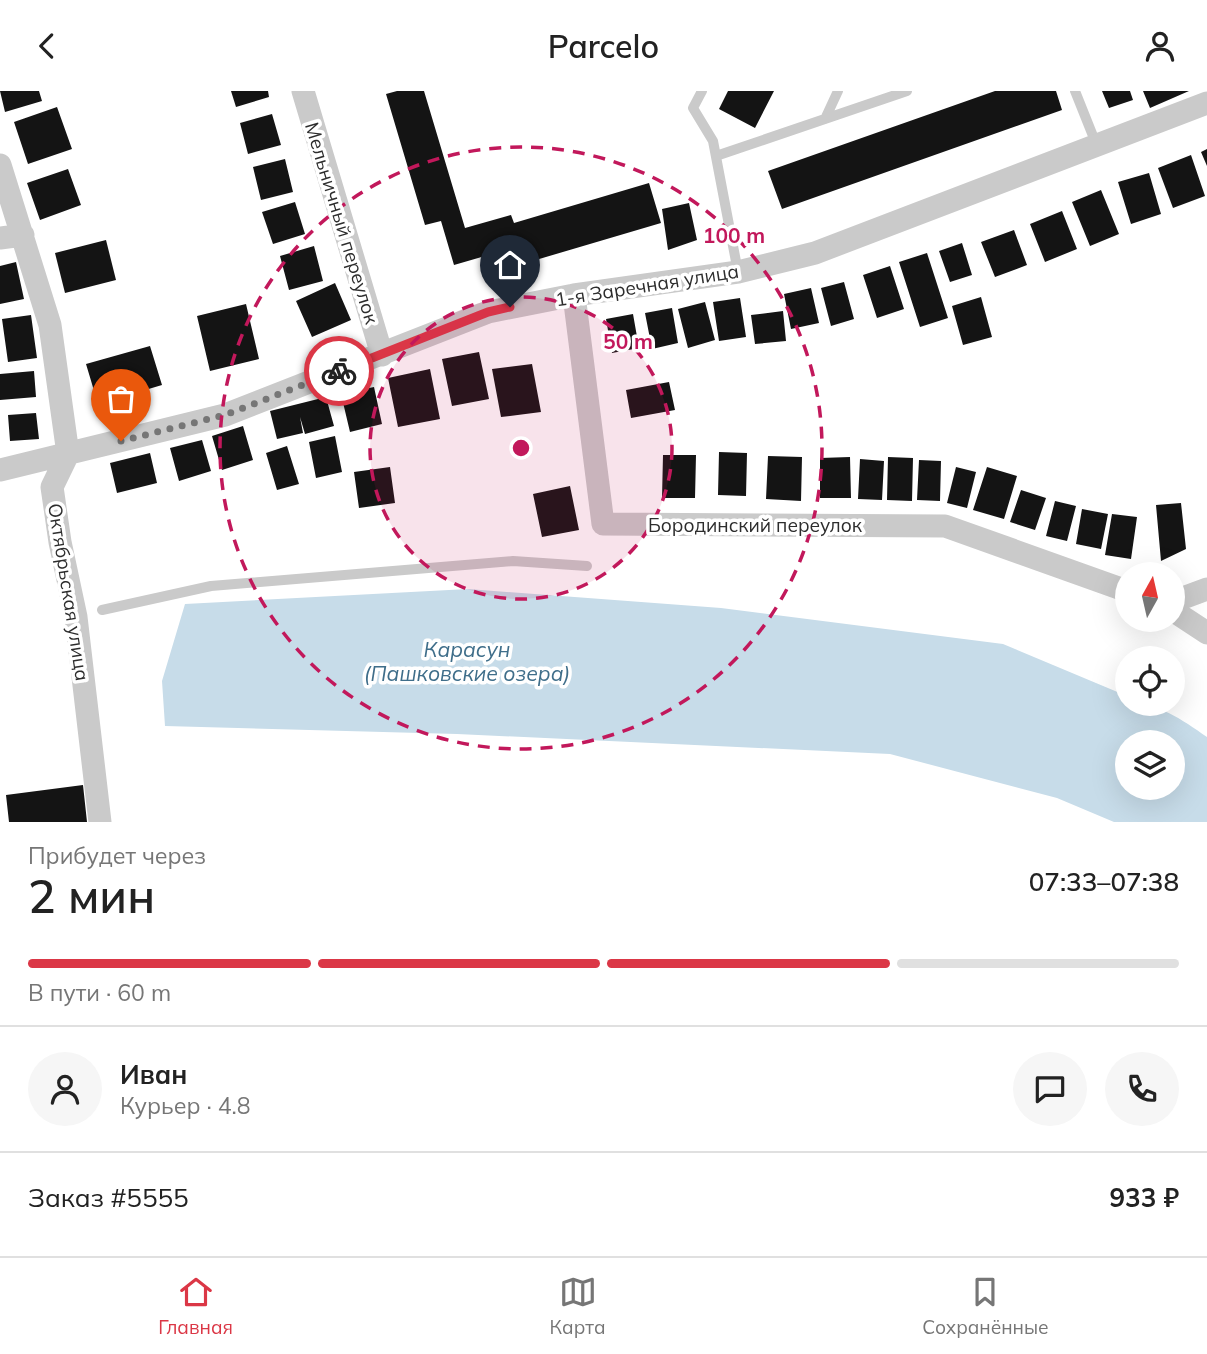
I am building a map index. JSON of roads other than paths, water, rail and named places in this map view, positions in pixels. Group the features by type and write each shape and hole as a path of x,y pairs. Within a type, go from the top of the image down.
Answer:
{"street":[{"name":"Мельничный переулок","path":"303,91 382,355"},
{"name":"1-я Заречная улица","path":"0,470 225,415 488,312 575,295 738,272 815,253 1207,103"},
{"path":"0,165 50,325 68,454"},
{"path":"0,238 23,235"},
{"name":"Бородинский переулок","path":"575,295 603,524 945,526 1115,587"},
{"name":"Октябрьская улица","path":"68,454 52,487 60,542 76,617 100,822"},
{"path":"1185,597 1207,589"},
{"path":"1185,619 1207,633"}],"lane":[{"path":"702,91 693,108 713,141 738,272"},
{"path":"825,119 838,91"},
{"path":"716,156 907,91"},
{"path":"1075,91 1097,146"},
{"path":"102,610 211,586 513,561 587,566"}],"water":[{"name":"Карасун (Пашковские озера)","path":"468,589 721,608 1003,644 1115,691 1115,716 1174,716 1207,737 1207,822 1114,822 1057,798 890,754 457,734 165,726 162,681 185,604"}]}
